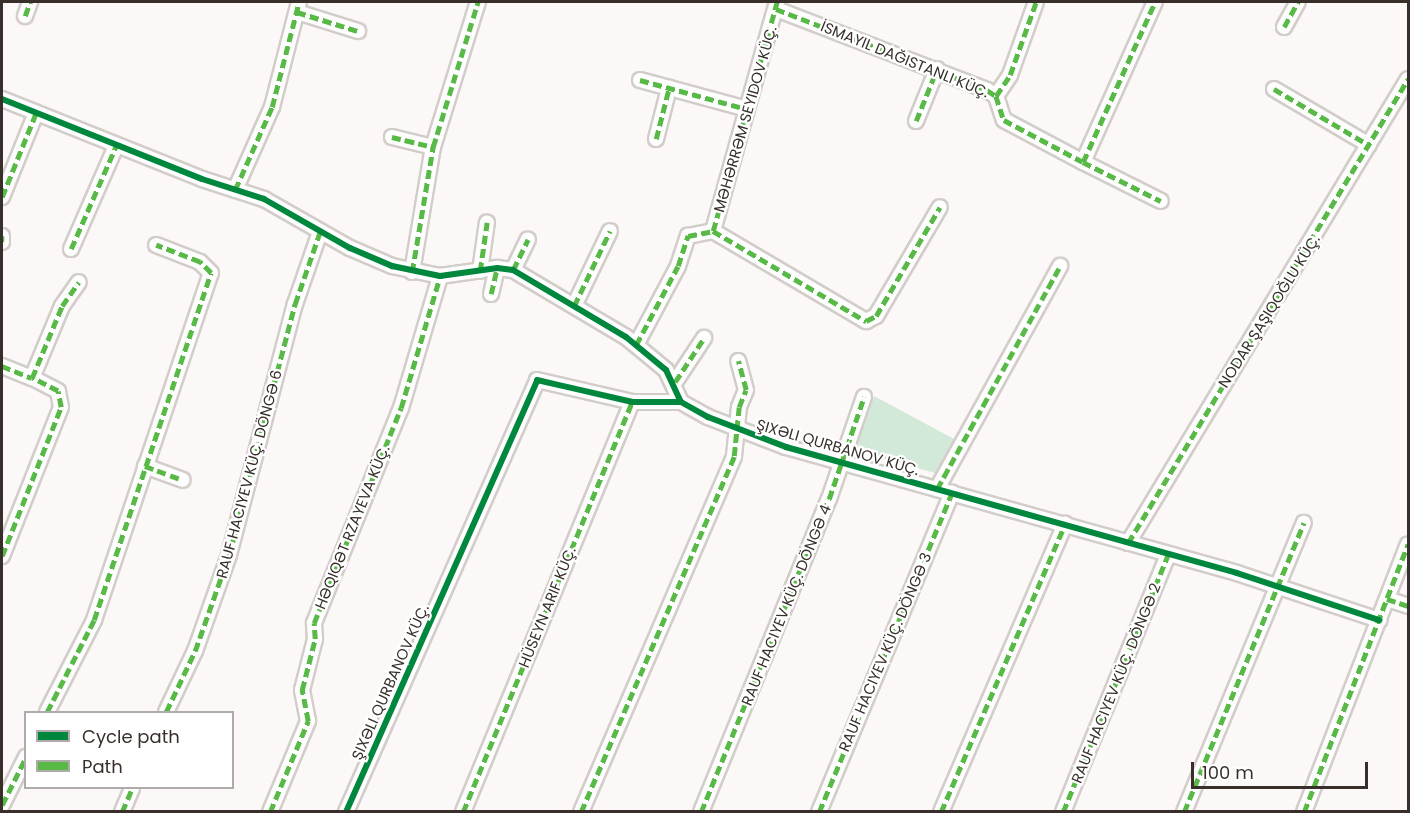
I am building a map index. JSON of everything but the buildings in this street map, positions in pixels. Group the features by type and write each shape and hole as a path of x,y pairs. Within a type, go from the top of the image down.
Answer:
{"street":[{"path":"25,16 30,2"},
{"path":"412,272 433,147 478,2"},
{"path":"996,96 1010,75 1036,2"},
{"path":"1083,162 1155,2"},
{"path":"1284,27 1298,2"},
{"path":"777,5 937,69 996,96 1004,120 1161,201"},
{"name":"MƏHƏRRƏM SEYIDOV KÜÇ.","path":"636,345 678,267 688,236 713,231 777,5"},
{"path":"235,190 272,107 298,7 358,31"},
{"path":"916,121 937,69"},
{"path":"1128,543 1408,79"},
{"path":"640,80 747,109"},
{"path":"656,139 669,88"},
{"path":"1274,89 1369,145"},
{"path":"2,99 116,146 281,207 320,232 412,272 440,276 497,268 513,270 636,345 675,382 681,402"},
{"path":"2,197 36,114"},
{"path":"392,137 433,147"},
{"path":"70,249 116,146"},
{"path":"713,231 866,321 876,316 940,207"},
{"path":"480,270 486,222"},
{"path":"574,306 610,231"},
{"path":"166,711 220,582 295,304 320,232"},
{"path":"2,236 2,242"},
{"path":"513,270 528,239"},
{"path":"48,711 94,620 211,273 200,262 156,245"},
{"path":"937,489 1060,266"},
{"path":"491,294 497,268"},
{"name":"HƏQIQƏT RZAYEVA KÜÇ.","path":"270,812 308,721 302,690 315,639 314,623 401,408 440,276"},
{"path":"32,378 62,306 79,282"},
{"path":"675,382 704,338"},
{"path":"581,812 734,456 746,382 738,362"},
{"path":"2,366 58,391 60,406 2,556"},
{"path":"346,812 532,386 543,379 632,402 681,402 738,430 839,462 1065,524 1277,586 1378,620"},
{"path":"701,812 829,499 839,462 864,397"},
{"name":"HÜSEYN ARIF KÜÇ.","path":"463,812 632,402"},
{"path":"145,466 183,480"},
{"path":"819,812 952,493"},
{"path":"1184,812 1304,523"},
{"path":"941,812 1065,524"},
{"path":"1304,812 1408,544"},
{"path":"1063,812 1168,555"},
{"path":"1387,599 1408,606"},
{"path":"2,806 24,761"},
{"path":"122,812 132,789"}],"green space":[{"path":"874,396 954,439 935,473 849,449"}],"marked path":[{"path":"25,16 30,2"},
{"path":"235,190 272,107 299,2"},
{"path":"412,272 433,147 478,2"},
{"path":"636,345 678,266 688,236 713,231 777,2"},
{"path":"996,96 1010,75 1036,2"},
{"path":"776,9 987,90 996,96 1004,120 1083,162 1155,2"},
{"path":"1284,27 1298,2"},
{"path":"297,12 358,31"},
{"path":"916,121 937,69"},
{"path":"1128,543 1408,79"},
{"path":"640,80 747,109"},
{"path":"656,139 669,88"},
{"path":"1274,89 1369,145"},
{"path":"2,197 36,113"},
{"path":"392,137 433,147"},
{"path":"71,249 116,146"},
{"path":"1083,162 1161,201"},
{"path":"713,231 866,321 876,316 940,207"},
{"path":"480,271 487,222"},
{"path":"574,306 610,231"},
{"path":"166,711 195,651 229,555 295,304 320,232"},
{"path":"2,236 2,242"},
{"path":"513,270 528,239"},
{"path":"48,711 94,620 211,273 200,262 156,245"},
{"path":"937,489 1060,266"},
{"path":"491,294 497,268"},
{"path":"270,812 308,721 302,690 315,639 314,623 401,408 440,276"},
{"path":"2,556 61,407 58,391 32,378 62,306 79,282"},
{"path":"675,382 704,338"},
{"path":"581,812 734,456 739,407 746,390 738,361"},
{"path":"2,366 32,378"},
{"path":"701,812 829,499 864,397"},
{"path":"463,812 632,402"},
{"path":"145,466 183,480"},
{"path":"819,812 952,493"},
{"path":"1184,812 1304,523"},
{"path":"941,812 1065,524"},
{"path":"1304,812 1408,544"},
{"path":"1063,812 1168,555"},
{"path":"1387,599 1408,606"},
{"path":"2,805 24,761"},
{"path":"122,812 132,789"}],"cycle path":[{"path":"2,99 202,179 264,199 350,248 392,266 440,276 497,268 513,270 626,337 666,370 681,402"},
{"name":"ŞIXƏLI QURBANOV KÜÇ.","path":"346,812 537,380 632,402 681,402 708,417 786,447 1237,573 1379,620"}]}
